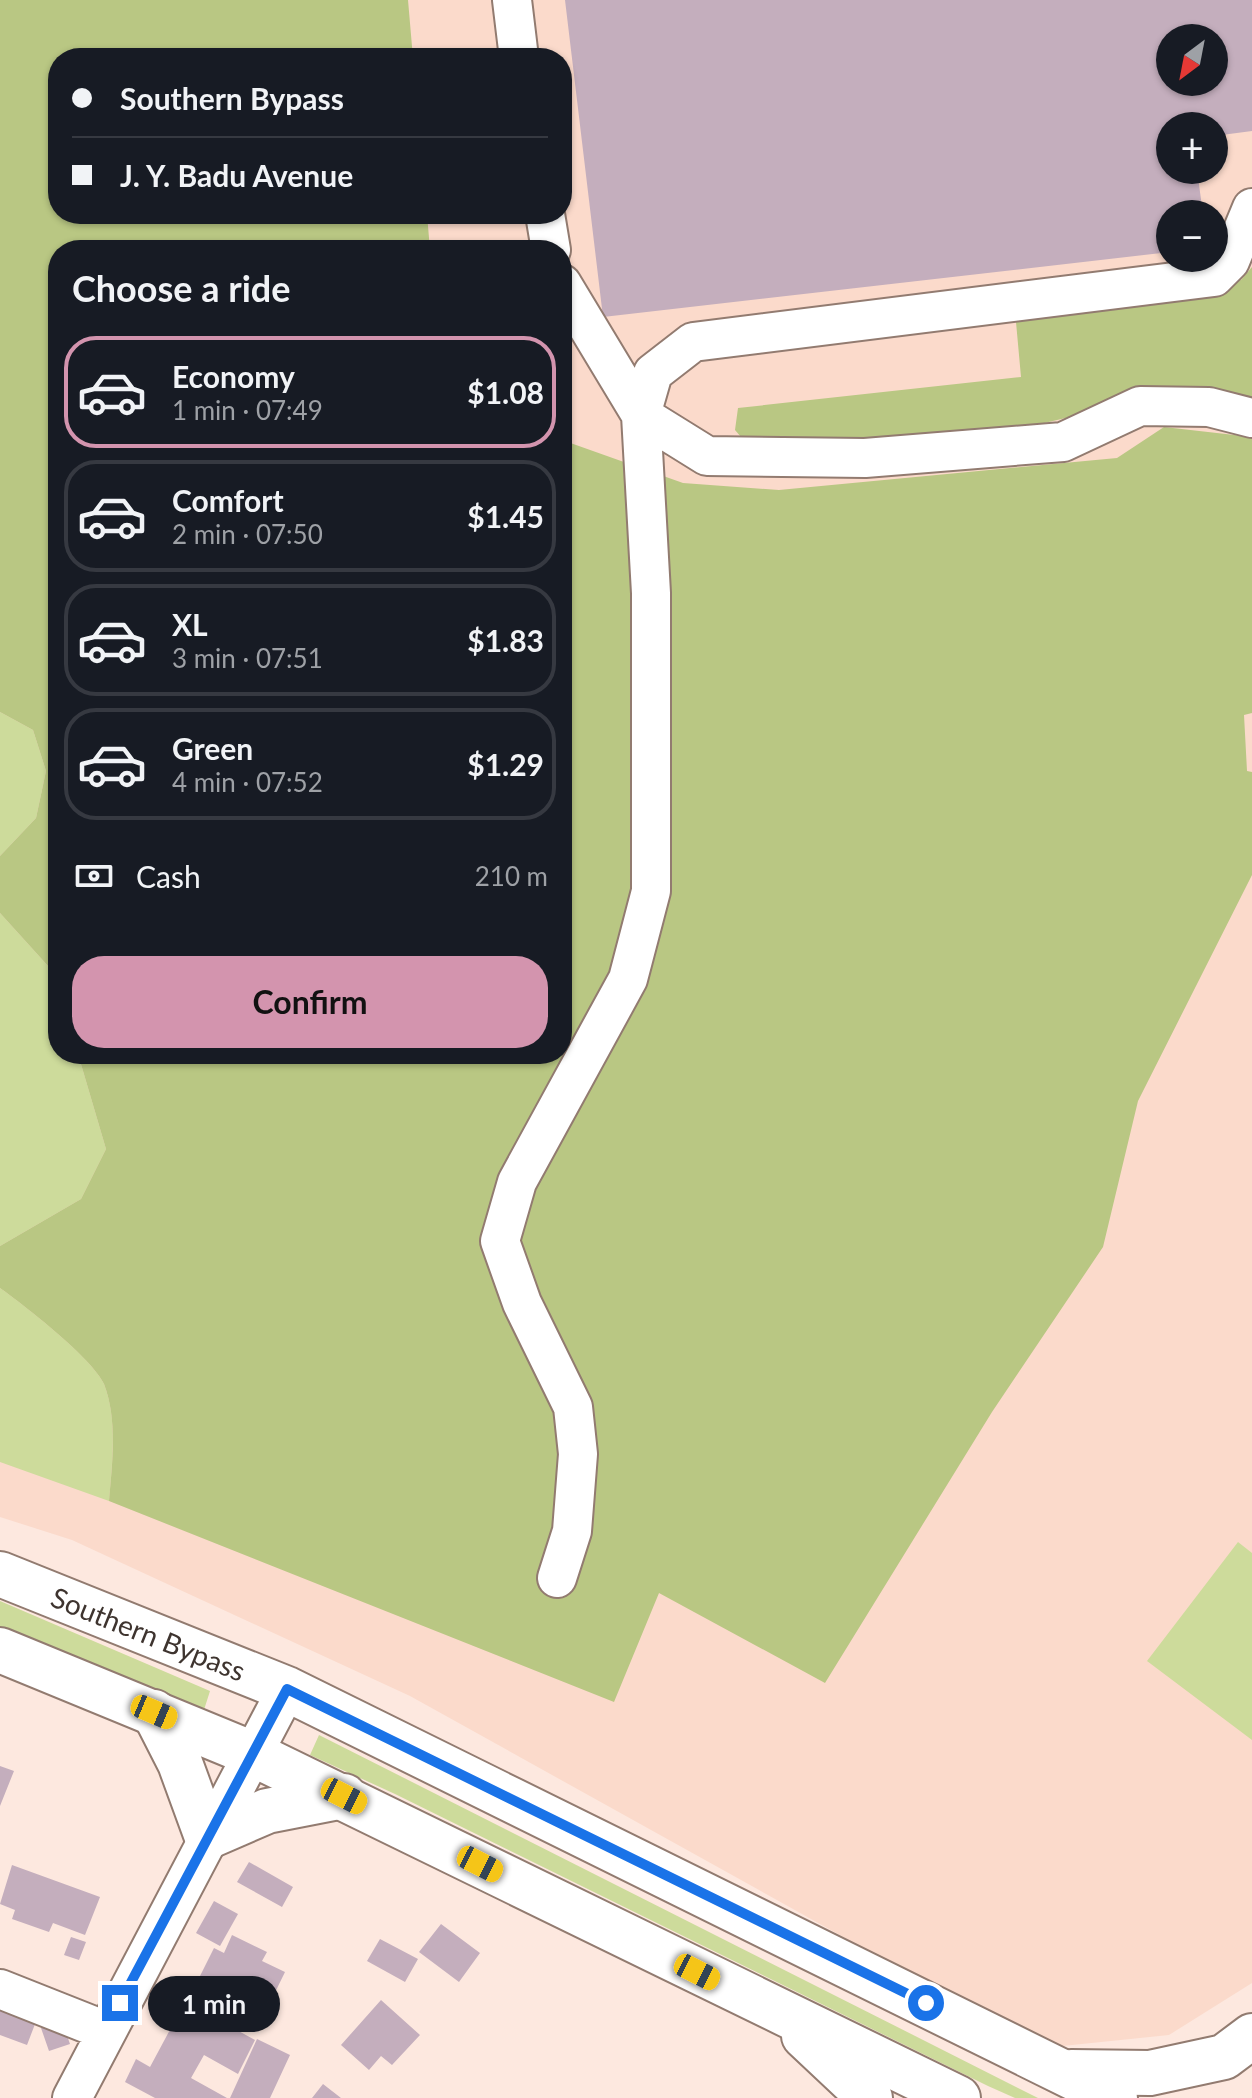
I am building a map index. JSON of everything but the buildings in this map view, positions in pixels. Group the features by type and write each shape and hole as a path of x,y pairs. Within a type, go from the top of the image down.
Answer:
{"highway":[{"name":"Southern Bypass","path":"0,1574 287,1689 1115,2098"},
{"path":"0,1650 253,1754 344,1796 945,2091"},
{"path":"154,1712 180,1763 207,1837 267,1811 344,1796"},
{"path":"779,2012 870,2098"},
{"path":"1064,2072 1150,2073 1224,2057 1252,2036"}],"street":[{"path":"512,0 518,48"},
{"path":"557,1578 572,1531 578,1454 573,1407 522,1303 500,1241 517,1182 628,979 651,891 651,593 641,415 653,373 693,342 1214,277 1230,261 1252,208"},
{"path":"572,301 641,415 707,456 865,458 1063,442 1140,406 1209,407 1252,418"},
{"path":"72,2098 287,1689"},
{"path":"0,1989 106,2031"}],"shaded area":[{"path":"0,0 1252,0 1252,1983 1169,2035 1043,2048 410,1696 72,1540 0,1517"}],"green space":[{"path":"0,0 408,0 412,48 48,48 48,224 428,224 429,240 48,240 48,966 0,913 0,856 36,818 46,771 33,730 0,712"},
{"path":"1252,267 1252,408 1091,412 1019,429 787,449 747,444 735,430 738,408 1021,377 1015,311 1241,280"},
{"path":"1164,427 1252,437 1252,713 1244,715 1247,771 1252,772 1252,875 1138,1101 1103,1247 992,1412 825,1683 659,1593 614,1702 109,1501 113,1427 104,1384 73,1347 0,1288 0,1246 81,1199 106,1149 81,1064 572,1064 572,444 683,483 779,490 1117,458"},
{"path":"0,712 33,730 46,771 36,818 0,856"},
{"path":"0,913 48,966 48,1064 81,1064 106,1149 81,1199 0,1246"},
{"path":"0,1288 73,1347 104,1384 113,1427 109,1501 0,1462"},
{"path":"1238,1542 1252,1553 1252,1740 1147,1661"},
{"path":"0,1601 210,1691 203,1713 0,1641"},
{"path":"319,1735 1038,2098 1015,2098 988,2086 310,1755"}],"route":[{"path":"120,2003 287,1689 926,2003"}]}
